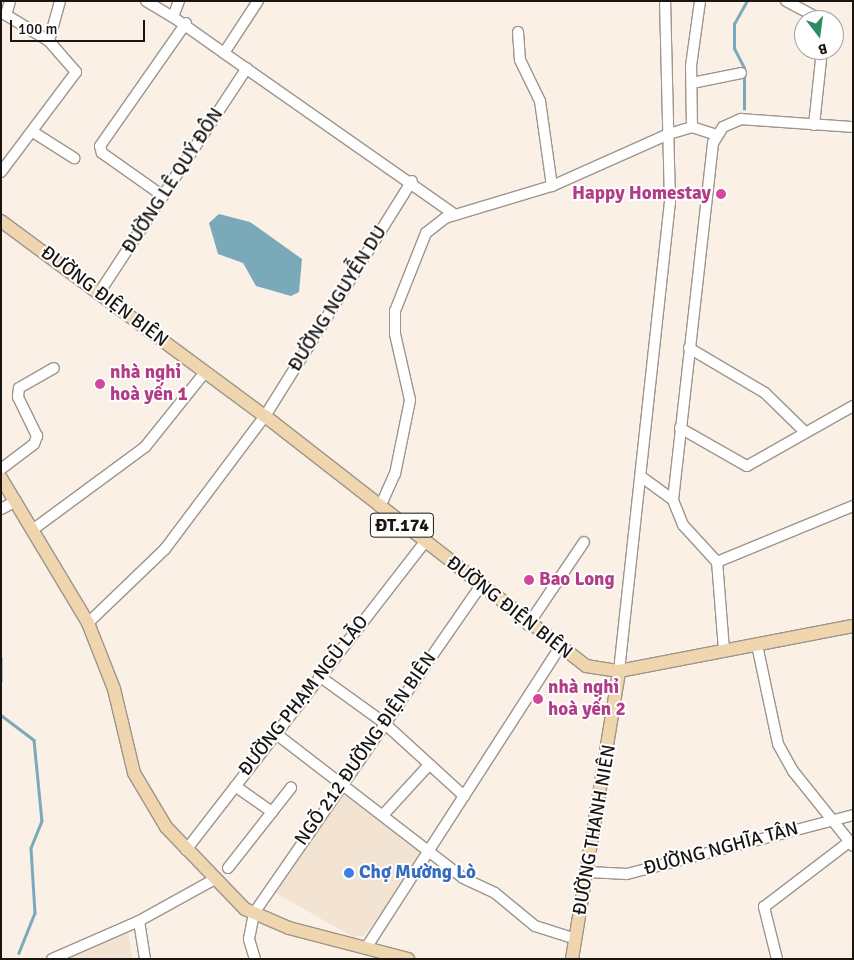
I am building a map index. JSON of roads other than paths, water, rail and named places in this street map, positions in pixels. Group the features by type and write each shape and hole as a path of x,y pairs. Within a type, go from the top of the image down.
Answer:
{"main road":[{"name":"ĐƯỜNG ĐIỆN BIÊN","path":"1,221 265,416 528,625 559,649 586,666 619,671 853,626"},
{"path":"1,478 35,528 88,623 114,689 141,789 186,850 232,900 254,913 289,928 408,959"},
{"name":"ĐƯỜNG THANH NIÊN","path":"572,959 588,872 619,671"}],"street":[{"path":"1,172 33,132 76,72 49,41 6,15 10,1"},
{"path":"49,41 60,1"},
{"path":"146,1 186,23 224,53 412,181 455,215"},
{"path":"173,17 179,1"},
{"path":"224,53 258,1"},
{"path":"619,671 643,478 670,203 665,1"},
{"path":"692,127 692,83 700,1"},
{"path":"786,1 803,10"},
{"path":"163,196 102,153 100,146 186,23"},
{"path":"518,32 520,60 540,101 552,186"},
{"path":"814,125 821,60"},
{"name":"ĐƯỜNG LÊ QUÝ ĐÔN","path":"99,293 247,68"},
{"path":"692,83 741,73"},
{"path":"724,650 717,562 683,526 673,500 689,348 716,135 723,127 741,120 853,127"},
{"path":"380,507 394,474 410,400 394,334 395,311 423,238 437,223 455,215 552,186 668,134 692,127 716,135"},
{"path":"33,132 74,158"},
{"name":"ĐƯỜNG NGUYỄN DU","path":"88,623 165,549 265,416 412,181"},
{"path":"689,348 765,393 805,432"},
{"path":"1,469 34,444 37,436 18,396 19,388 54,368"},
{"path":"35,528 145,447 205,372"},
{"path":"680,428 747,466 853,406"},
{"path":"643,478 673,500"},
{"path":"1,509 16,501"},
{"path":"717,562 853,506"},
{"path":"528,625 584,542"},
{"name":"ĐƯỜNG PHẠM NGŨ LÃO","path":"186,850 424,543"},
{"name":"NGÕ 212 ĐƯỜNG ĐIỆN BIÊN","path":"254,913 341,782 480,586"},
{"path":"757,645 778,744 831,821 851,844 764,907 777,959"},
{"path":"366,948 559,649"},
{"path":"320,676 383,722 464,796"},
{"path":"275,733 429,850 536,926 576,939"},
{"path":"383,815 429,765"},
{"path":"235,786 272,812"},
{"path":"228,868 291,788"},
{"name":"ĐƯỜNG NGHĨA TÂN","path":"588,872 627,874 853,815"},
{"path":"52,959 139,921 213,880"},
{"path":"254,913 249,939 255,959"},
{"path":"139,921 145,959"}],"water":[{"path":"219,214 250,222 302,259 299,292 291,296 256,286 243,263 218,254 209,223"}],"waterway":[{"path":"744,109 744,68 734,48 734,24 747,1"},
{"path":"1,658 1,681"},
{"path":"1,715 34,740 42,821 31,848 35,913 19,953"}],"place":[{"name":"Happy Homestay","path":"721,194"},
{"name":"nhà nghỉ hoà yến 1","path":"100,384"},
{"name":"Bao Long","path":"529,580"},
{"name":"nhà nghỉ hoà yến 2","path":"538,699"},
{"name":"Chợ Mường Lò","path":"349,873"}]}
